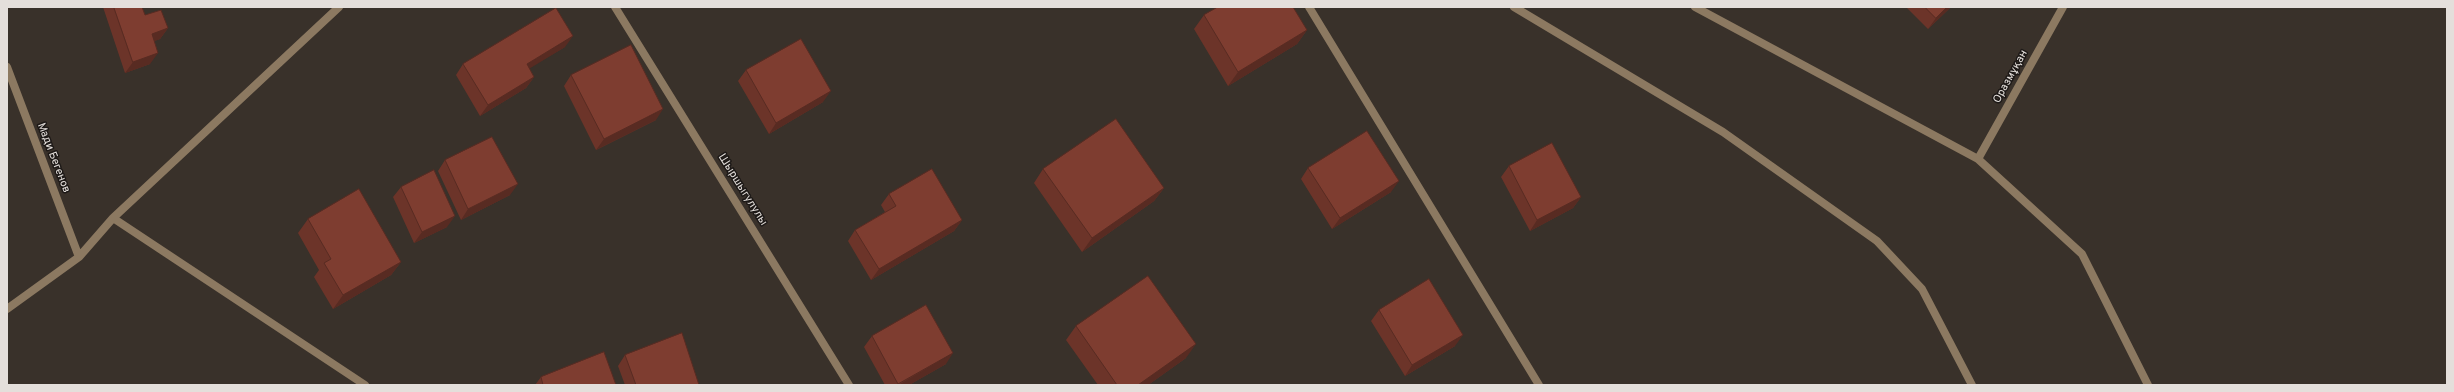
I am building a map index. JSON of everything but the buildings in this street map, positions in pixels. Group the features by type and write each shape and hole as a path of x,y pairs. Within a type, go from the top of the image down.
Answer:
{"street":[{"path":"7,309 79,257 113,218 339,7"},
{"name":"Шыршыгулулы","path":"616,7 849,385"},
{"path":"1309,7 1539,385"},
{"path":"1514,7 1723,132 1877,241 1922,288 1972,385"},
{"path":"1694,7 1978,159 2082,254 2148,385"},
{"name":"Оразмұқан","path":"1978,159 2063,7"},
{"name":"Мади Бегенов","path":"7,67 79,257"},
{"path":"113,218 365,385"}]}
